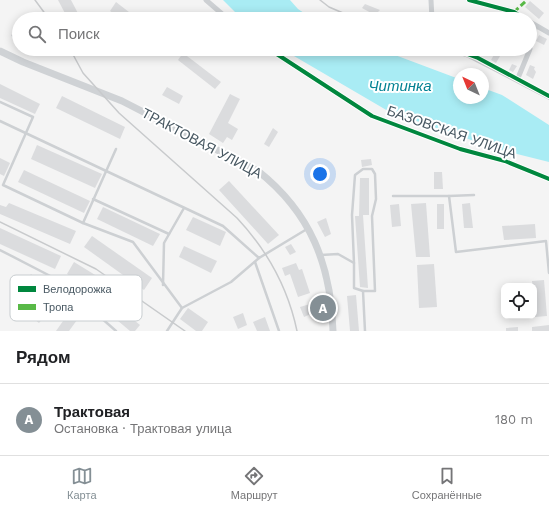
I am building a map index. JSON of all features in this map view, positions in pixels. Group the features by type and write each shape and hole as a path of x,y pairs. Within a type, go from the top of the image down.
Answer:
{"main road":[{"name":"ТРАКТОВАЯ УЛИЦА","path":"0,51 23,62 122,101 258,171 282,192 297,209 321,255 329,287 333,331"}],"street":[{"path":"206,0 220,12"},
{"path":"431,0 432,12"},
{"path":"469,0 514,12"},
{"path":"537,27 549,33"},
{"name":"БАЗОВСКАЯ УЛИЦА","path":"280,56 372,116 460,149 505,161 549,179"},
{"path":"473,56 518,78 549,96"},
{"path":"518,78 527,56"}],"lane":[{"path":"0,102 33,117 3,184 83,223 133,242 163,286 182,308"},
{"path":"0,121 223,226 259,258"},
{"path":"83,223 105,170 116,149"},
{"path":"363,169 372,169 375,174 376,199 372,216 375,291 363,291 354,288 352,215 356,175 363,169"},
{"path":"393,196 474,195"},
{"path":"449,196 456,252 546,241 549,273"},
{"path":"93,199 169,234"},
{"path":"163,286 164,243 184,208"},
{"path":"167,331 182,308 231,282 259,258 308,228"},
{"path":"0,250 48,275"},
{"path":"321,255 338,254 354,263"},
{"path":"254,262 279,331"},
{"path":"363,291 365,331"},
{"path":"105,321 116,331"}],"water":[{"path":"223,0 290,0 302,12 235,12"},
{"name":"Читинка","path":"294,56 398,56 453,77 453,104 489,104 489,90 502,95 549,125 549,162 497,149 388,111"}],"building":[{"path":"58,0 71,0 77,12 64,12"},
{"path":"530,1 544,13 539,19 537,17 537,12 531,12 525,7"},
{"path":"116,2 129,12 111,12 110,11"},
{"path":"365,4 380,10 378,12 369,12 362,8"},
{"path":"539,35 547,39 544,45 537,42"},
{"path":"181,56 187,56 221,82 215,89 178,60"},
{"path":"493,56 500,56 496,63 491,60"},
{"path":"512,64 517,66 513,72 509,70"},
{"path":"530,65 535,67 534,69 536,72 533,79 526,75"},
{"path":"0,84 40,104 35,114 0,98"},
{"path":"167,87 183,96 179,104 162,95"},
{"path":"230,94 240,99 228,123 238,129 232,140 227,137 223,143 209,134"},
{"path":"62,96 125,127 120,139 56,108"},
{"path":"273,128 278,132 269,147 264,144"},
{"path":"37,145 102,174 95,188 31,159"},
{"path":"0,158 10,163 4,176 0,174"},
{"path":"371,159 372,165 362,167 361,160"},
{"path":"24,170 90,201 84,213 18,182"},
{"path":"434,172 442,172 443,189 434,189"},
{"path":"360,178 369,178 369,215 363,215 368,288 360,287 355,216 359,216"},
{"path":"229,181 279,235 268,244 219,190"},
{"path":"9,203 76,231 70,244 0,214 0,205 6,207"},
{"path":"426,203 430,257 416,257 411,204"},
{"path":"470,203 473,228 464,228 462,204"},
{"path":"399,204 401,226 392,227 390,205"},
{"path":"437,204 444,204 444,229 437,229"},
{"path":"103,207 160,234 153,246 97,219"},
{"path":"193,217 226,232 220,246 186,230"},
{"path":"326,218 331,234 325,237 317,222"},
{"path":"535,224 536,238 504,240 502,226"},
{"path":"0,228 61,256 55,269 0,244"},
{"path":"92,236 152,278 144,290 142,289 142,275 123,275 84,247"},
{"path":"291,244 296,252 290,255 285,247"},
{"path":"184,246 217,261 211,273 179,257"},
{"path":"74,262 95,275 69,275 67,274"},
{"path":"296,263 299,270 302,269 310,293 298,297 290,274 285,276 282,268"},
{"path":"434,264 437,307 419,308 417,265"},
{"path":"544,280 547,316 537,317 537,283 532,283 532,281"},
{"path":"356,295 359,331 350,331 347,296"},
{"path":"310,304 313,313 304,317 300,307"},
{"path":"188,308 208,322 202,331 196,331 180,319"},
{"path":"243,313 247,325 238,329 233,317"},
{"path":"265,317 270,331 257,331 253,322"},
{"path":"63,321 76,321 69,331 56,331"},
{"path":"118,321 135,321 140,325 135,331 130,331"},
{"path":"549,325 549,331 532,331 532,327"},
{"path":"518,327 518,331 506,331 506,328"}],"railway":[{"path":"35,0 44,12"},
{"path":"320,0 329,7 341,12"},
{"path":"74,56 83,73 119,113 237,218 248,230 267,256 275,270 288,300 297,331"},
{"path":"465,56 549,99"},
{"path":"0,222 96,269 105,275"},
{"path":"142,301 185,331"}],"marked path":[{"path":"514,12 527,0"}],"cycle path":[{"path":"469,0 514,12"},
{"path":"280,56 372,116 460,149 505,161 549,179"},
{"path":"473,56 549,96"}],"place":[{"name":"Трактовая","path":"323,308"}]}
